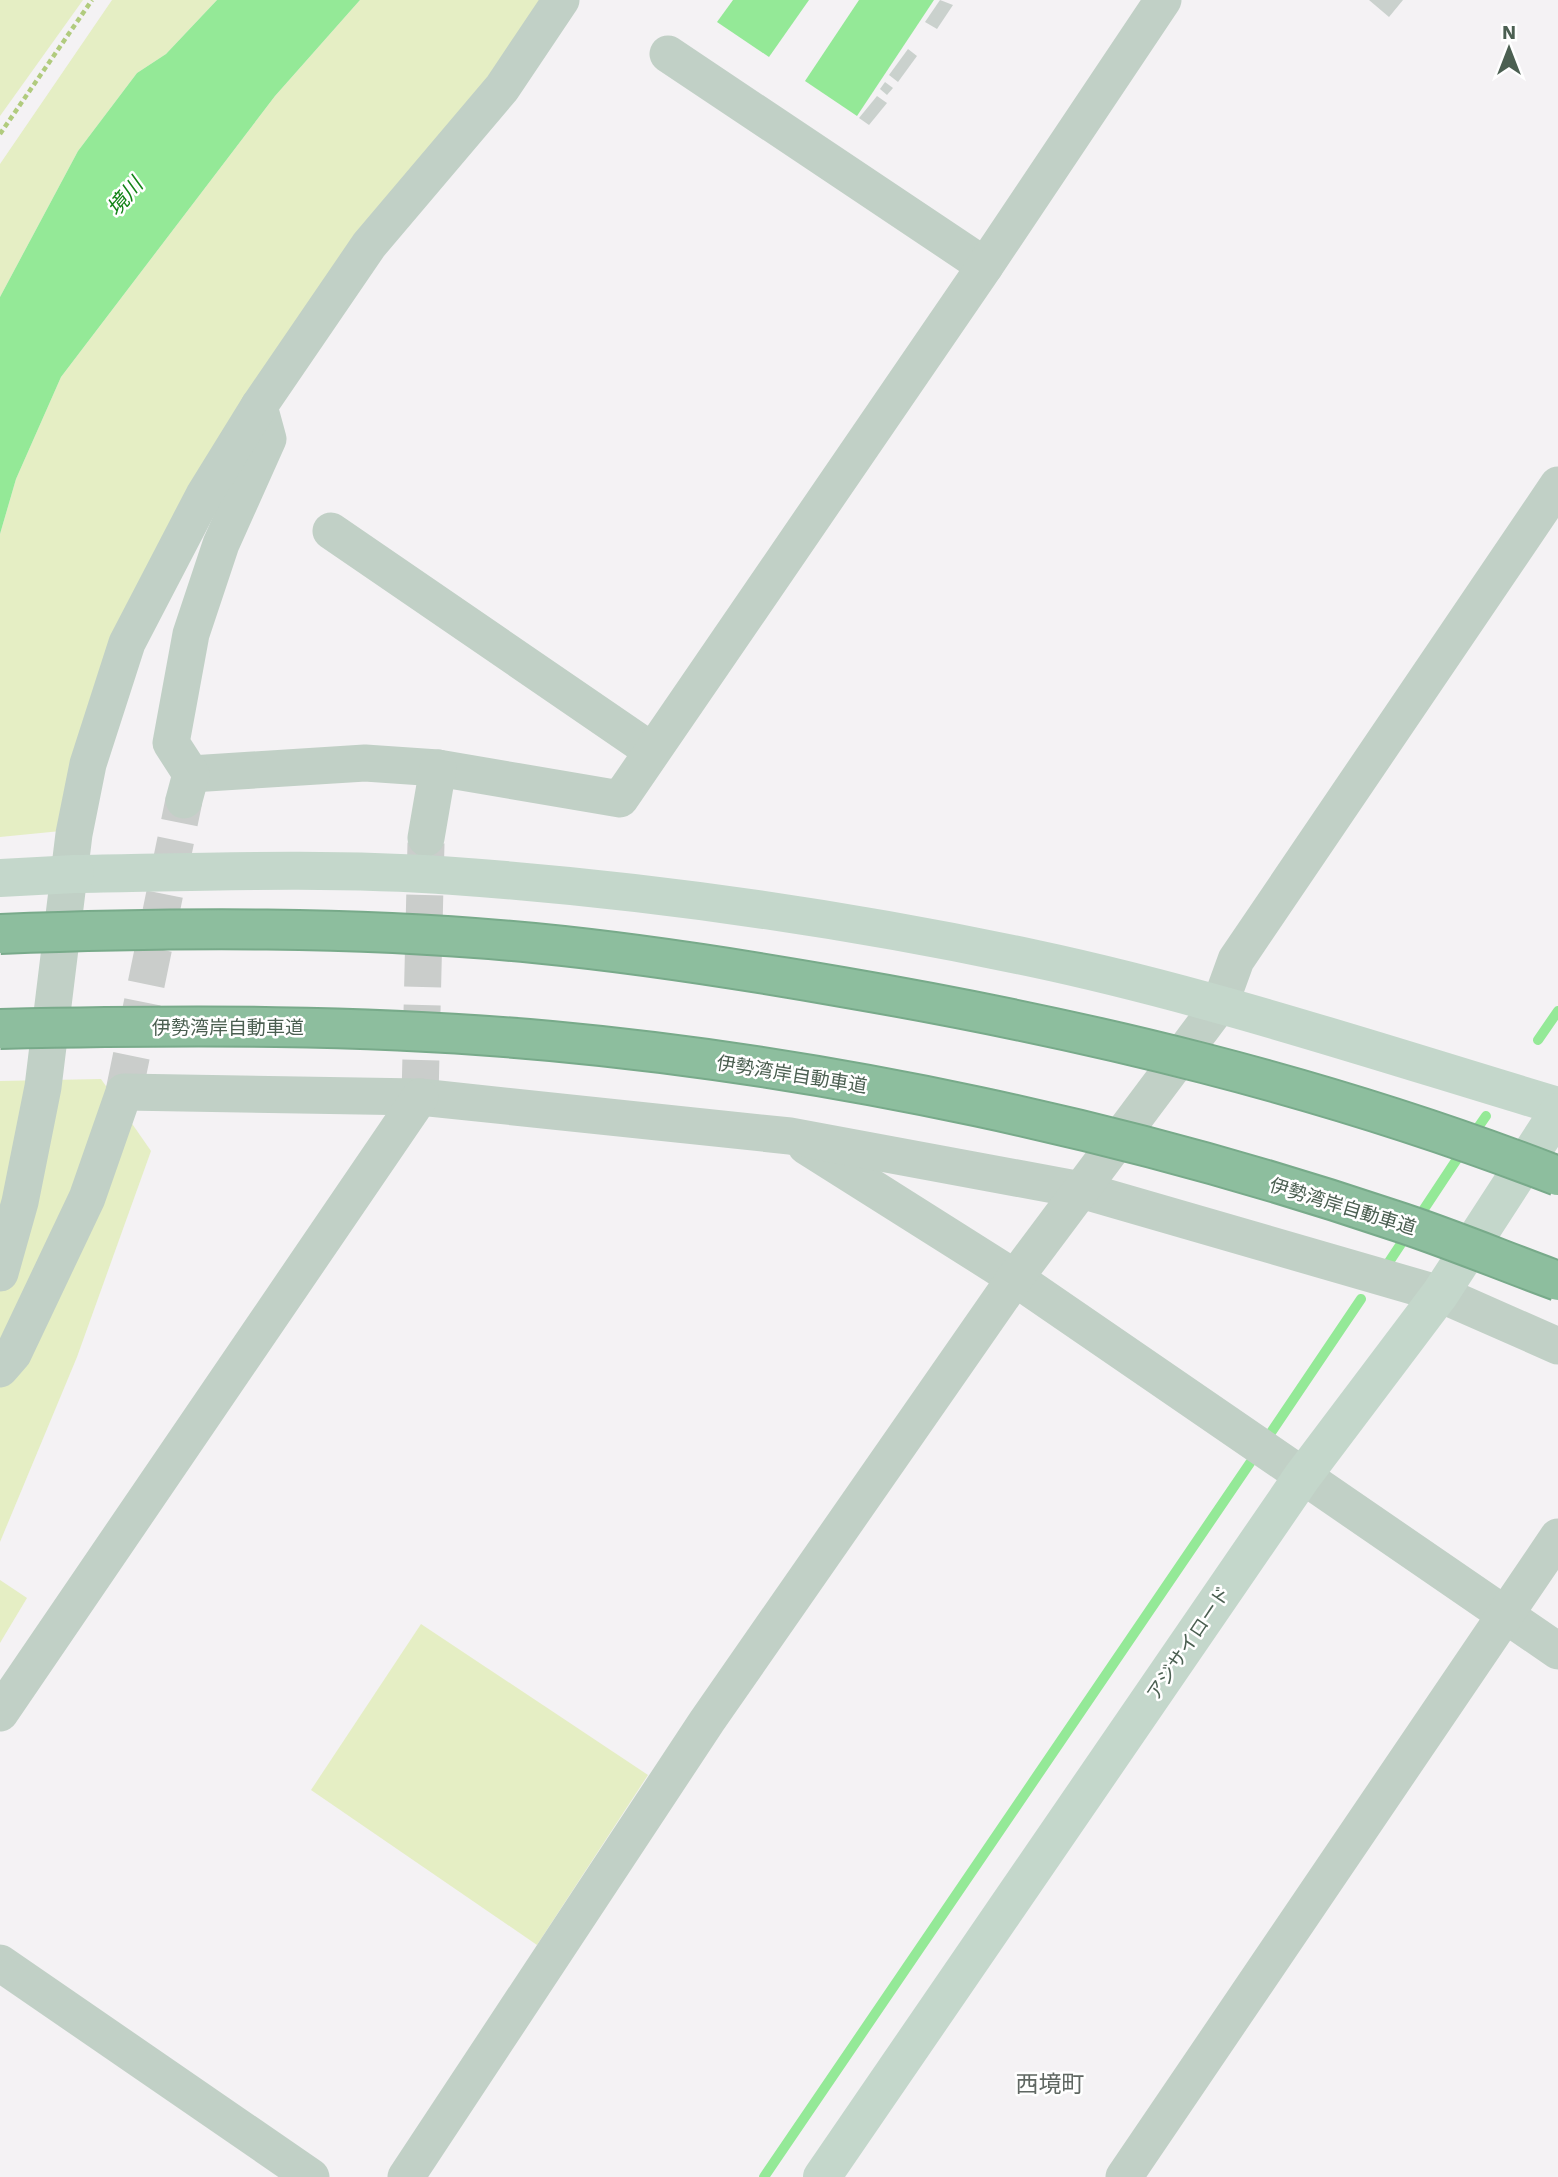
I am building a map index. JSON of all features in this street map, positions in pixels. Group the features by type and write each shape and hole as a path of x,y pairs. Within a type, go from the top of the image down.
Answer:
{"highway":[{"path":"0,934 106,930 316,931 533,943 737,969 958,1006 1202,1060 1446,1133 1558,1176"},
{"name":"伊勢湾岸自動車道","path":"0,1030 161,1026 369,1028 552,1041 744,1065 941,1099 1163,1152 1393,1220 1558,1282"}],"street":[{"path":"0,1273 20,1202 43,1087 74,834 88,764 127,643 204,495 259,407 369,245 502,88 562,0"},
{"path":"259,407 268,439 221,544 191,634 171,743 188,787 365,763 438,768 620,799 985,266 1163,0"},
{"path":"668,54 985,266"},
{"path":"405,2177 707,1720 1015,1278 1220,1004 1236,960 1558,485"},
{"path":"331,531 652,751"},
{"path":"426,838 438,768"},
{"path":"0,878 75,874 282,871 440,876 646,895 815,919 1032,958 1220,1004 1558,1106"},
{"path":"0,1369 13,1354 87,1198 124,1092 420,1097 790,1136 1081,1189 1440,1294 1558,1346"},
{"path":"0,1713 420,1097"},
{"name":"アジサイロード","path":"822,2177 1301,1478 1440,1294 1558,1112"},
{"path":"790,1136 1015,1278 1301,1478 1558,1651"},
{"path":"1124,2177 1558,1537"},
{"path":"0,1963 311,2177"}],"path":[{"path":"0,134 92,0"}],"shaded area":[{"path":"0,0 83,0 0,116"},
{"path":"112,0 217,0 166,54 137,73 78,151 0,297 0,164"},
{"path":"360,0 543,0 495,74 245,404 61,831 0,837 0,534 16,479 61,377 275,96"},
{"path":"101,1079 151,1151 77,1357 0,1542 0,1081"},
{"path":"0,1580 27,1598 0,1643"},
{"path":"421,1624 648,1775 537,1945 311,1790"}],"water":[{"name":"境川","path":"217,0 360,0 275,96 61,377 16,479 0,534 0,297 78,151 137,73 166,54"},
{"path":"733,0 809,0 769,57 717,22"},
{"path":"859,0 934,0 857,116 805,81"}],"building":[{"path":"940,0 953,5 937,29 925,22"},
{"path":"1369,0 1403,0 1389,17"},
{"path":"908,49 917,56 898,82 889,75"},
{"path":"885,82 893,88 887,95 880,89"},
{"path":"877,96 887,103 869,125 859,118"}],"waterway":[{"path":"1538,1040 1558,1011"},
{"path":"1472,1136 1486,1116"},
{"path":"1387,1265 1463,1150"},
{"path":"1268,1437 1361,1299"},
{"path":"764,2177 1250,1463"}],"tunnel":[{"path":"124,1092 184,800"},
{"path":"420,1097 426,843"}],"district":[{"name":"西境町","path":"1050,2084"}]}
